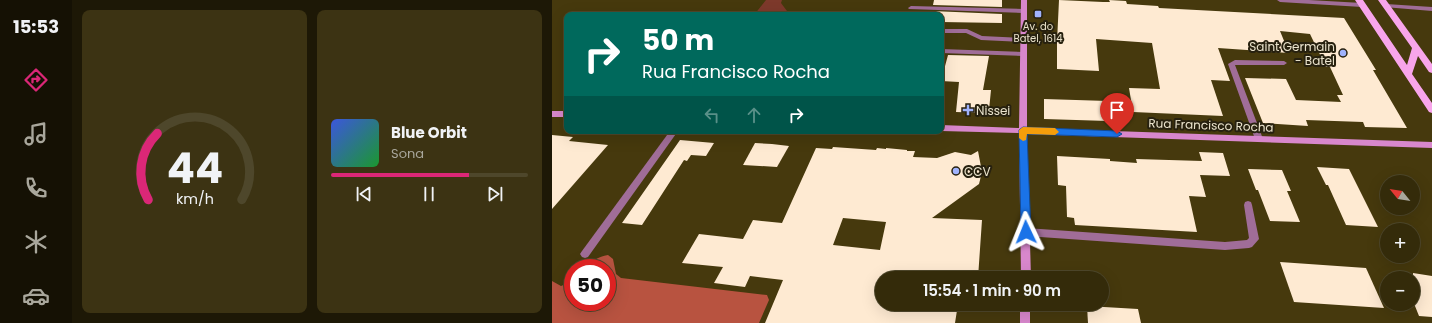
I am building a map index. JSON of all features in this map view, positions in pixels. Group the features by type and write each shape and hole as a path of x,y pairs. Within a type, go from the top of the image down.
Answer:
{"main road":[{"path":"1024,0 1023,130 1026,271"},
{"path":"1361,2 1432,110"},
{"path":"1384,3 1432,70"},
{"path":"1408,74 1416,48"},
{"path":"552,114 564,114"},
{"name":"Rua Francisco Rocha","path":"944,128 1432,145"},
{"path":"1025,311 1025,323"}],"street":[{"path":"1280,0 1361,2"},
{"path":"1384,3 1432,9"},
{"path":"911,8 1024,11"},
{"path":"944,31 967,31 982,38 1023,40"},
{"path":"944,51 1023,54"},
{"path":"1259,139 1231,64 1235,62 1284,63"},
{"path":"585,254 672,134"},
{"path":"1026,232 1225,246 1249,244 1254,239 1248,205"}],"shaded area":[{"path":"766,0 782,0 781,3 788,12 756,12"},
{"path":"608,255 613,259 596,259"},
{"path":"616,274 621,278 767,295 769,300 759,323 552,323 552,281 561,286 564,285 564,311 616,311"}],"building":[{"path":"934,0 1002,0 1002,7 933,5"},
{"path":"1059,0 1103,2 1110,2 1109,0 1126,1 1127,4 1158,6 1159,8 1344,18 1376,70 1373,70 1407,128 1365,127 1363,122 1306,120 1308,126 1263,123 1245,78 1286,79 1296,100 1341,102 1337,95 1343,95 1330,67 1326,67 1310,34 1280,31 1289,53 1218,48 1230,81 1211,80 1223,116 1133,112 1129,88 1160,89 1152,43 1096,39 1099,71 1057,69"},
{"path":"932,11 1002,14 1002,23 944,22 944,12"},
{"path":"948,55 989,56 983,90 991,90 989,110 985,113 956,112 959,82 944,81 944,70"},
{"path":"1044,99 1108,101 1108,121 1044,119"},
{"path":"552,135 573,137 569,141 608,145 552,209"},
{"path":"680,140 714,143 706,156 691,155 687,161 684,160 642,225 622,223"},
{"path":"755,143 789,146 777,167 743,165"},
{"path":"833,147 876,150 877,148 886,148 915,151 913,157 937,158 955,152 971,155 978,151 982,172 979,184 932,218 982,220 978,271 875,271 875,311 957,311 955,323 765,323 783,280 750,276 745,287 714,283 723,267 682,263 699,234 743,239 753,220 782,223 816,148 832,149","holes":["843,218 886,222 880,250 833,245"]},
{"path":"1199,152 1223,153 1230,176 1200,175 1206,197 1189,196 1197,232 1075,225 1074,218 1067,217 1066,186 1058,185 1057,156 1110,159 1110,161 1137,163 1136,159 1202,161"},
{"path":"1317,167 1349,169 1378,227 1346,225 1328,185 1326,185"},
{"path":"1248,169 1282,170 1291,191 1287,191 1300,222 1270,221"},
{"path":"1280,262 1366,268 1380,299 1380,308 1294,302"},
{"path":"1420,274 1432,276 1432,317 1419,316 1417,311 1420,311"},
{"path":"1109,307 1138,309 1141,323 1088,323 1087,311 1109,311"}],"slow traffic":[{"path":"1023,138 1023,130 1055,132"}],"place":[{"name":"Av. do Batel, 1614","path":"1038,14"},
{"name":"Saint Germain - Batel","path":"1343,53"},
{"name":"Nissei","path":"968,110"},
{"name":"CCV","path":"956,171"}],"route":[{"path":"1026,232 1023,130 1117,134"}]}
